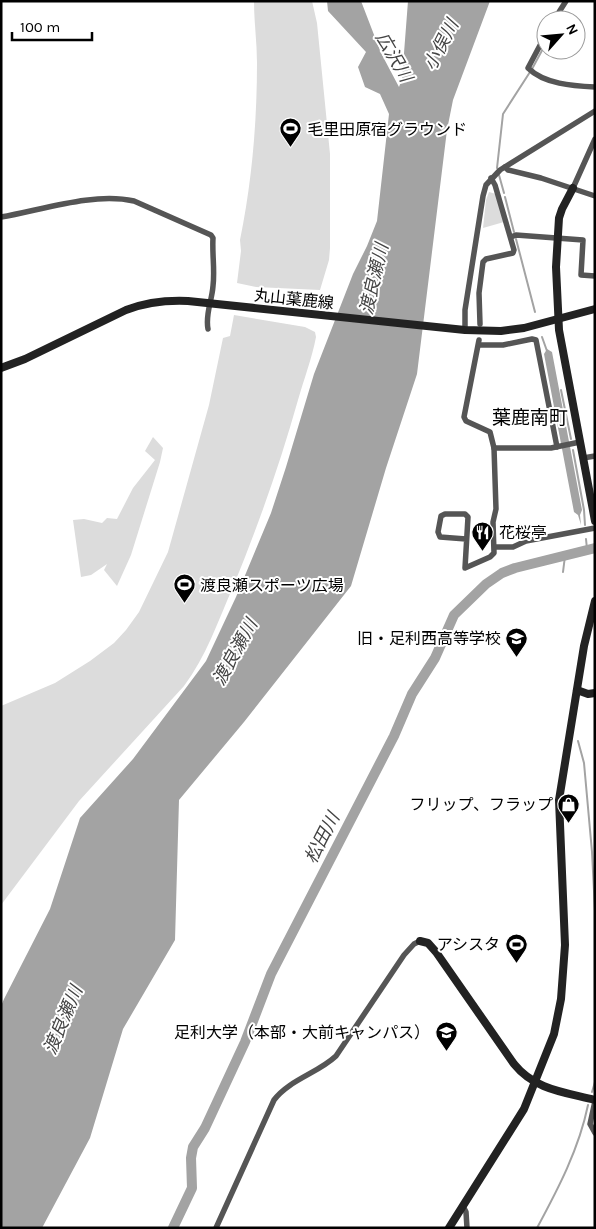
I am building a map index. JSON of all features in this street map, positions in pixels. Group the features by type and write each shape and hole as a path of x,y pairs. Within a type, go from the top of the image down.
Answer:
{"street":[{"path":"536,53 528,68 535,74 554,82 595,87"},
{"path":"462,330 486,185 491,178 505,167 595,111"},
{"path":"595,139 562,209 556,266 558,319 583,458 592,489 595,521"},
{"path":"505,167 508,170 541,178 595,196"},
{"path":"480,324 479,292 483,262 486,259 513,252 514,250 495,185 491,178"},
{"path":"1,217 102,199 121,198 134,201 212,237 214,286 213,304 207,323 208,329"},
{"path":"511,236 516,234 583,240 581,275 595,276"},
{"name":"丸山葉鹿線","path":"1,368 25,359 135,307 162,301 213,304 462,330 511,330 595,309"},
{"path":"466,538 440,537 438,532 441,516 445,514 465,514 468,517 465,568 490,557 494,553 493,522 496,509 494,448 490,432 466,421 464,417 479,343 503,345 532,339 536,340 559,446"},
{"path":"494,448 559,446 580,442"},
{"path":"583,458 595,456"},
{"path":"495,547 513,547 526,541 595,528"},
{"path":"449,1228 514,1126 535,1083 554,1034 561,999 565,945 559,800 584,646 593,616 595,601"},
{"path":"577,690 588,694 595,694"},
{"path":"216,1228 274,1100 283,1090 314,1073 336,1056 350,1039 404,955 414,944 420,941 424,941 432,947 525,1076 535,1083 595,1101 590,1124 595,1134"},
{"path":"463,1206 466,1212 467,1228"}],"shaded area":[{"name":"毛里田原宿グラウンド","path":"254,1 312,1 317,23 330,154 330,248 329,260 320,290 256,287 237,283 241,251 240,240 251,174 255,130 257,63"},
{"path":"489,192 496,194 504,222 483,228 486,200"},
{"name":"渡良瀬スポーツ広場","path":"234,315 305,327 315,332 316,337 284,448 242,564 217,626 192,675 79,801 1,905 1,706 55,683 90,661 114,643 139,612 168,552 209,405 223,338 230,336"},
{"path":"153,437 163,448 160,462 131,555 117,586 104,570 107,564 91,575 81,577 73,520 84,519 102,523 107,518 117,519 133,488 155,460 145,451"}],"water":[{"path":"327,1 361,1 381,53 399,87 402,79 408,1 490,1 453,100 447,130 417,374 386,468 351,586 244,722 179,800 175,940 123,1029 90,1138 42,1228 1,1228 1,1006 50,909 80,818 133,759 206,661 236,597 271,513 314,374 353,274 377,221 389,114 380,94 365,87 358,67 366,52 328,11"},
{"path":"547,349 552,352 582,510 580,515 581,525 578,515 574,512 544,354"}],"waterway":[{"path":"532,69 537,60"},
{"path":"497,168 503,114 530,72"},
{"path":"499,175 504,193"},
{"path":"505,197 514,232"},
{"path":"516,239 535,312"},
{"path":"542,337 547,351"},
{"path":"561,390 571,439"},
{"path":"573,450 585,525"},
{"path":"586,539 587,549"},
{"name":"松田川","path":"173,1228 192,1188 191,1158 193,1147 205,1128 245,1042 271,974 394,736 412,694 435,658 454,615 486,584 502,573 595,548"},
{"path":"563,572 565,556"},
{"path":"578,741 584,763 595,911"},
{"path":"595,927 595,956"},
{"path":"592,1092 595,1082"},
{"path":"537,1228 560,1184 573,1153 588,1105"}],"place":[{"name":"毛里田原宿グラウンド","path":"291,148"},
{"name":"花桜亭","path":"483,551"},
{"name":"渡良瀬スポーツ広場","path":"184,604"},
{"name":"旧・足利西高等学校","path":"517,657"},
{"name":"フリップ、フラップ","path":"569,823"},
{"name":"アシスタ","path":"516,963"},
{"name":"足利大学（本部・大前キャンパス）","path":"446,1051"}],"district":[{"name":"葉鹿南町","path":"530,418"}],"water label":[{"name":"小俣川","path":"441,45"},
{"name":"広沢川","path":"394,57"},
{"name":"渡良瀬川","path":"374,279"},
{"name":"渡良瀬川","path":"235,652"},
{"name":"渡良瀬川","path":"63,1020"}]}
